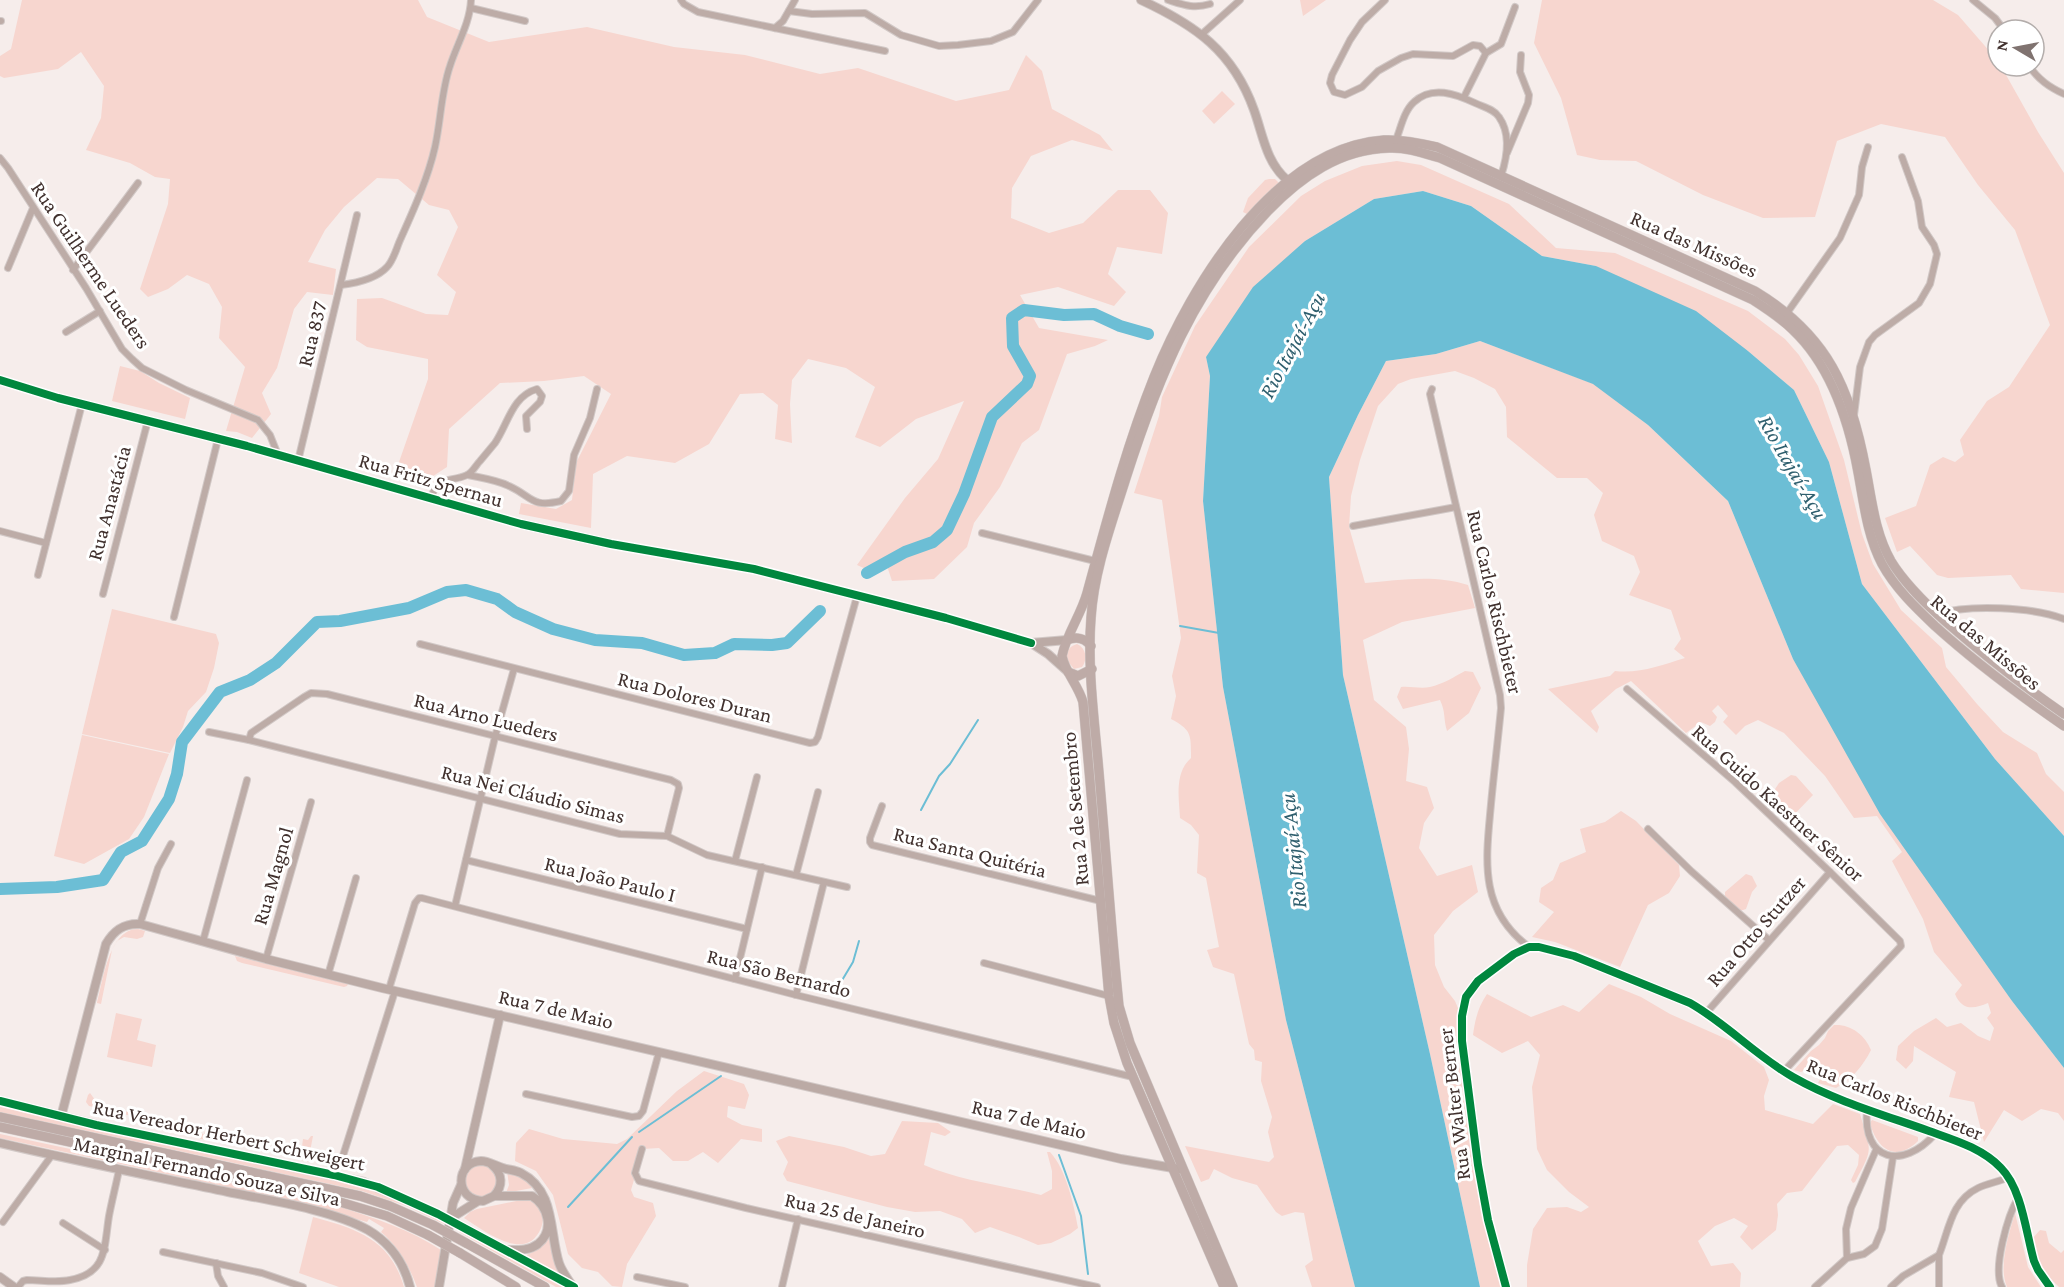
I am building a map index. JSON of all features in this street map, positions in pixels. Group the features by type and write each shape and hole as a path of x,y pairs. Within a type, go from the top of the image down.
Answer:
{"main road":[{"name":"Rua das Missões","path":"1179,332 1206,277 1249,225 1311,164 1337,152 1368,143 1396,140 1437,147 1755,291 1787,313 1808,332 1830,361 1839,380 1854,420 1862,451 1874,517 1885,550 1903,578 1937,614 2016,681 2064,714"},
{"name":"Rua das Missões","path":"1290,183 1326,165 1359,153 1389,148 1423,153 1440,158 1753,300 1769,310 1801,337 1828,377 1853,447 1869,531 1889,576 1913,604 1946,635 2011,689 2064,726"},
{"name":"Rua 2 de Setembro","path":"1179,332 1154,376 1142,409 1081,611 1062,656 1083,702 1109,996 1114,1023 1133,1077 1224,1287"},
{"name":"Rua 2 de Setembro","path":"1179,332 1152,403 1101,562 1092,602 1092,669 1119,1006 1130,1043 1233,1287"},
{"path":"1067,640 1078,638 1091,646"},
{"path":"1068,672 1078,676 1092,669"},
{"path":"0,1117 360,1196 433,1225 545,1287"},
{"path":"0,1128 323,1197 387,1216 428,1235 516,1287"}],"street":[{"path":"341,285 356,283 378,275 389,266 411,215 435,148 443,94 450,66 471,8 471,0"},
{"path":"681,0 698,12 885,51"},
{"path":"775,28 783,21 795,0"},
{"path":"789,10 812,14 865,14 901,35 939,46 991,41 1013,32 1038,0"},
{"path":"1141,0 1202,34 1212,42 1238,73 1254,111 1266,151 1276,169 1290,183"},
{"path":"1168,0 1188,7 1210,4"},
{"path":"1202,34 1240,0"},
{"path":"1385,0 1362,22 1350,40 1332,75 1330,83 1334,92 1345,95 1362,87 1378,70 1413,54 1453,56 1473,45 1480,45 1486,53"},
{"path":"1973,0 1995,18"},
{"path":"1464,97 1486,53 1501,44 1515,7"},
{"path":"471,8 525,21"},
{"path":"1501,176 1507,154 1528,103 1529,95 1520,72 1521,55"},
{"path":"2039,78 2049,87 2064,94"},
{"path":"1396,140 1409,107 1424,95 1439,92 1451,93 1464,97 1498,115 1503,125 1507,154"},
{"path":"1787,313 1840,237 1859,195 1862,167 1868,147"},
{"path":"1854,420 1860,367 1869,342 1875,335 1919,303 1930,284 1937,254 1922,227 1918,201 1902,157"},
{"name":"Rua Guilherme Lueders","path":"0,158 100,311 122,349 137,364 186,390 258,420 270,435 278,456"},
{"path":"73,270 138,183"},
{"path":"8,268 33,208"},
{"name":"Rua 837","path":"298,460 357,215"},
{"path":"66,332 100,311"},
{"name":"Rua Fritz Spernau","path":"0,380 82,404 298,460 521,524 611,544 754,569 946,618 1031,643"},
{"path":"468,475 496,442 514,407 523,395 537,389 542,396 540,402 526,416 527,429"},
{"path":"431,498 439,483 448,478 468,475 509,486 533,502 541,504 561,501 569,491 574,455 590,418 597,389"},
{"name":"Rua Carlos Rischbieter","path":"1432,389 1430,394 1500,695 1501,708 1486,856 1489,882 1498,912 1529,947 1539,947 1574,956 1672,995 1707,1012 1784,1071 1818,1090 1985,1155 2001,1167 2009,1177 2019,1198 2034,1261 2050,1287"},
{"path":"38,575 82,404"},
{"name":"Rua Anastácia","path":"103,594 148,420"},
{"path":"174,617 218,439"},
{"path":"1353,526 1456,507"},
{"path":"0,531 46,543"},
{"path":"982,533 1095,561"},
{"name":"Rua Dolores Duran","path":"420,644 810,743 815,742 818,737 857,596"},
{"path":"1937,614 1962,609 2016,609 2064,619"},
{"path":"1031,643 1067,640"},
{"path":"1031,643 1048,654 1068,672"},
{"path":"455,906 495,737 514,669"},
{"name":"Rua Guido Kaestner Sênior","path":"1627,689 1735,782 1896,935 1901,946 1784,1071"},
{"name":"Rua Arno Lueders","path":"249,740 251,733 267,721 311,693 319,693 675,782 679,788 667,836"},
{"name":"Rua Nei Cláudio Simas","path":"209,732 249,740 620,834 667,836 707,855 847,887"},
{"path":"735,861 757,777"},
{"path":"203,941 247,780"},
{"path":"796,875 818,792"},
{"name":"Rua Magnol","path":"266,959 311,802"},
{"name":"Rua Santa Quitéria","path":"882,806 870,838 872,845 1101,902"},
{"path":"1648,829 1691,871 1769,940"},
{"path":"61,1117 106,944 117,929 140,924 154,879 171,844"},
{"name":"Rua João Paulo I","path":"466,860 747,929"},
{"path":"735,979 762,867"},
{"name":"Rua Otto Stutzer","path":"1707,1012 1830,872"},
{"path":"328,975 356,878"},
{"path":"796,995 824,882"},
{"name":"Rua São Bernardo","path":"392,990 415,903 419,898 796,995 1133,1077"},
{"name":"Rua 7 de Maio","path":"140,924 328,975 1111,1156 1182,1169"},
{"name":"Rua Walter Berner","path":"1506,1287 1488,1220 1478,1164 1462,1041 1462,1016 1466,996 1478,981 1514,954 1529,947"},
{"path":"984,963 1109,996"},
{"path":"341,1162 392,990"},
{"path":"440,1287 453,1203 465,1170 500,1015"},
{"path":"526,1094 632,1117 639,1116 643,1111 659,1052"},
{"name":"Rua Vereador Herbert Schweigert","path":"0,1101 61,1117 364,1182 438,1214 573,1287"},
{"path":"1867,1109 1866,1124 1876,1149 1884,1155 1893,1157 1926,1144 1935,1134"},
{"name":"Marginal Fernando Souza e Silva","path":"0,1143 274,1201 345,1220 368,1230 384,1241 403,1266 410,1287"},
{"name":"Rua 25 de Janeiro","path":"642,1149 635,1173 639,1181 1097,1287"},
{"path":"1846,1258 1846,1229 1851,1208 1876,1149"},
{"path":"468,1152 477,1162"},
{"path":"3,1222 52,1155"},
{"path":"1815,1287 1846,1258 1863,1254 1875,1246 1885,1217 1893,1157"},
{"path":"465,1170 470,1164 477,1162 520,1173 528,1178 542,1195 552,1220 560,1264 573,1287"},
{"path":"461,1185 465,1194 477,1201 494,1196 498,1192 501,1180 497,1169 492,1165"},
{"path":"0,1277 16,1287 27,1280 57,1281 85,1276 95,1269 102,1260 105,1250 119,1170"},
{"path":"1939,1287 1939,1255 1958,1204 1971,1191 2009,1177"},
{"path":"494,1196 532,1196 539,1200 548,1216 548,1226 537,1245 523,1250 506,1250"},
{"path":"2002,1287 1999,1266 2002,1246 2013,1207 2019,1198"},
{"path":"451,1218 477,1201"},
{"path":"782,1287 798,1219"},
{"path":"63,1223 105,1250"},
{"path":"163,1252 262,1273 303,1287"},
{"path":"1891,1287 1903,1276 1939,1255"},
{"path":"216,1263 218,1276 224,1287"},
{"path":"637,1277 685,1287"}],"shaded area":[{"path":"22,0 418,0 427,17 489,42 587,27 674,47 745,55 820,74 858,68 956,101 1009,90 1026,55 1042,71 1052,109 1100,135 1113,151 1072,140 1031,156 1012,188 1011,218 1049,233 1083,223 1118,190 1150,190 1168,213 1162,254 1117,247 1108,274 1126,292 1114,306 1058,287 1020,295 1039,328 1108,340 1067,354 1039,430 1022,443 1000,487 974,523 967,547 934,579 892,581 885,560 868,570 857,565 905,498 938,459 964,401 916,419 880,447 855,437 875,387 846,368 808,359 792,380 790,404 792,443 775,439 778,405 763,393 740,394 709,444 675,463 627,456 593,474 591,528 519,514 521,503 556,509 572,500 576,463 611,394 584,376 500,383 449,429 447,467 421,484 400,479 399,462 428,379 428,359 367,347 356,340 357,299 382,298 426,314 448,315 456,292 437,275 458,227 449,210 429,205 398,179 377,178 344,207 325,230 308,262 336,269 333,295 307,292 294,309 277,368 262,393 271,414 252,438 237,432 226,431 245,367 219,338 222,307 209,284 187,275 168,289 148,297 140,289 168,204 170,179 155,177 130,163 86,150 101,118 104,86 81,52 58,69 4,78 0,76 0,56 11,49"},
{"path":"1300,0 1326,0 1303,16"},
{"path":"1542,0 1933,0 1958,15 1986,47 1986,78 2008,78 2064,173 2064,593 2021,589 2011,575 1948,578 1937,575 1910,546 1897,552 1885,518 1916,506 1930,465 1943,457 1955,462 1964,455 1960,440 1987,401 2009,387 2050,325 2015,230 1978,185 1945,137 1881,124 1837,141 1815,217 1763,218 1703,195 1636,161 1600,160 1577,155 1561,98 1534,43"},
{"path":"1222,91 1235,104 1214,124 1202,111"},
{"path":"1397,161 1421,165 1509,204 1556,248 1615,253 1748,311 1785,339 1799,355 1818,386 1844,460 1862,534 1873,564 1901,610 1942,648 1946,667 1977,704 2003,732 2037,753 2046,774 2064,792 2064,836 1995,759 1862,584 1829,462 1794,390 1748,351 1596,266 1542,256 1471,206 1423,191 1374,199 1305,241 1206,357 1210,376 1203,501 1223,687 1286,1020 1355,1287 1312,1287 1305,1266 1313,1260 1304,1213 1295,1212 1282,1216 1276,1212 1257,1185 1232,1178 1214,1169 1209,1179 1201,1182 1185,1146 1269,1162 1274,1157 1268,1132 1272,1117 1261,1081 1262,1062 1255,1060 1254,1050 1249,1044 1234,974 1213,967 1207,950 1219,947 1206,878 1197,873 1199,835 1191,825 1180,818 1180,778 1191,758 1191,744 1187,730 1171,719 1176,696 1172,676 1181,638 1162,500 1134,493 1159,416 1162,397 1195,326 1249,247 1301,196 1325,181 1362,166"},
{"path":"1275,179 1279,183 1249,215 1243,212 1248,198 1265,180"},
{"path":"1480,341 1594,384 1648,425 1728,501 1793,659 2012,1001 2064,1068 2064,1121 2058,1113 2041,1109 2022,1121 2004,1110 1984,1142 1974,1102 1949,1097 1956,1072 1914,1046 1913,1061 1906,1069 1896,1060 1898,1046 1914,1031 1936,1018 1947,1027 1961,1023 1978,1036 1990,1041 1994,1028 1987,1018 1991,1013 1988,1003 1978,1007 1969,1007 1958,1000 1955,994 1962,985 1934,952 1923,919 1892,861 1902,852 1877,816 1854,818 1825,776 1784,733 1758,720 1745,726 1736,735 1723,722 1728,716 1718,705 1712,711 1717,717 1715,722 1710,726 1701,722 1686,733 1631,681 1616,689 1591,711 1599,727 1597,733 1548,689 1610,676 1615,671 1642,670 1685,658 1674,649 1681,639 1671,610 1629,595 1640,572 1634,556 1602,541 1594,515 1603,493 1587,478 1557,478 1507,437 1506,407 1495,389 1455,371 1411,379 1398,384 1378,406 1351,496 1349,527 1365,583 1417,579 1455,582 1468,585 1475,608 1402,622 1363,640 1374,700 1406,727 1409,749 1406,781 1427,787 1434,808 1424,823 1419,848 1437,876 1472,865 1478,892 1453,911 1434,935 1435,965 1444,987 1455,1001 1460,1013 1457,1047 1468,1125 1484,1223 1501,1287 1480,1287 1430,1054 1343,675 1329,477 1386,361 1436,354"},
{"path":"120,366 140,371 190,398 185,419 112,401"},
{"path":"112,609 216,634 219,643 206,692 188,711 170,753 82,734"},
{"path":"1077,644 1084,651 1085,657 1082,667 1074,669 1066,659 1068,650"},
{"path":"1465,671 1473,672 1481,688 1469,713 1447,731 1440,700 1403,709 1397,697 1401,687 1430,687"},
{"path":"82,735 169,754 144,817 129,839 84,864 54,856"},
{"path":"1791,775 1796,776 1813,795 1787,822 1766,803 1779,783"},
{"path":"1621,811 1636,821 1679,865 1680,876 1669,893 1648,905 1620,967 1555,942 1532,937 1554,912 1539,902 1541,888 1553,880 1560,863 1586,852 1580,829 1605,822"},
{"path":"1746,874 1752,876 1757,886 1752,892 1746,909 1740,911 1725,896 1725,892"},
{"path":"138,929 145,931 143,937 137,939 124,937 118,940 128,931"},
{"path":"112,951 101,1004 97,1003"},
{"path":"235,956 348,984 344,987 242,963 237,961"},
{"path":"1609,984 1731,1041 1764,1067 1769,1080 1764,1096 1765,1110 1813,1124 1833,1104 1860,1114 1869,1149 1855,1182 1851,1180 1858,1165 1859,1155 1848,1145 1837,1146 1802,1191 1787,1193 1777,1204 1776,1230 1752,1250 1740,1237 1748,1226 1734,1218 1715,1226 1698,1241 1711,1266 1733,1263 1741,1273 1740,1287 1527,1287 1527,1265 1533,1229 1547,1208 1567,1207 1581,1212 1589,1207 1569,1192 1547,1170 1537,1149 1532,1087 1540,1055 1528,1041 1502,1053 1473,1035 1476,1019 1487,994 1531,1017 1563,1005 1579,1012"},
{"path":"116,1013 142,1019 137,1040 156,1045 152,1067 107,1057"},
{"path":"1834,1025 1846,1026 1857,1032 1871,1050 1856,1072 1836,1088 1818,1083 1823,1074 1812,1067 1801,1072 1794,1070 1819,1045"},
{"path":"704,1071 744,1084 749,1095 745,1109 728,1106 727,1117 742,1125 762,1129 762,1142 741,1139 718,1163 703,1152 688,1161 673,1161 659,1148 643,1149 631,1190 634,1197 653,1203 656,1216 627,1264 622,1287 612,1286 598,1272 582,1268 568,1254 553,1195 536,1171 515,1161 516,1143 529,1129 563,1139 617,1144 627,1139 677,1091"},
{"path":"90,1093 102,1106 186,1125 186,1131 204,1134 206,1129 210,1134 207,1140 191,1137 170,1125 89,1106 86,1102"},
{"path":"0,1105 98,1129 351,1184 383,1193 447,1223 446,1225 406,1206 362,1191 0,1112"},
{"path":"1872,1120 1918,1137 1918,1141 1902,1151 1888,1150 1877,1140 1870,1123"},
{"path":"902,1121 938,1123 951,1132 945,1136 931,1132 924,1165 967,1179 1041,1195 1052,1189 1052,1171 1047,1152 1050,1152 1065,1177 1078,1228 1051,1243 1038,1245 990,1227 975,1233 962,1219 940,1211 915,1212 887,1207 787,1181 783,1174 788,1162 776,1141 789,1136 844,1147 871,1156 885,1154"},
{"path":"0,1134 341,1207 367,1216 405,1231 441,1250 437,1287 417,1287 403,1257 381,1232 384,1228 369,1219 367,1222 297,1202 0,1138"},
{"path":"313,1136 308,1162 298,1159 303,1139 308,1140"},
{"path":"481,1165 492,1170 497,1181 492,1192 481,1197 470,1192 465,1181 470,1170"},
{"path":"507,1171 525,1179 532,1188 506,1193 509,1185"},
{"path":"526,1199 535,1202 543,1221 534,1238 526,1243 516,1244 505,1241 464,1218 477,1209"},
{"path":"2015,1213 2028,1267 2041,1287 2007,1287 2004,1260"},
{"path":"313,1217 344,1226 370,1238 390,1258 404,1287 339,1287 299,1273"},
{"path":"461,1229 564,1287 556,1287 459,1232"},
{"path":"2040,1230 2046,1231 2049,1243 2061,1253 2064,1250 2064,1287 2059,1287 2054,1282 2038,1258 2033,1238"},
{"path":"549,1232 553,1259 560,1277 524,1256 540,1247"}],"water":[{"name":"Rio Itajaí-Açu","path":"1423,191 1471,206 1542,256 1596,266 1696,311 1794,390 1829,462 1862,584 1995,759 2064,836 2064,1068 2012,1001 1880,814 1793,659 1728,501 1648,425 1593,384 1480,341 1436,354 1386,361 1329,477 1343,675 1430,1054 1480,1287 1355,1287 1286,1020 1223,687 1203,501 1210,376 1206,357 1253,287 1305,241 1374,199"}],"waterway":[{"path":"867,573 905,552 933,542 947,530 964,494 992,417 1027,384 1030,376 1013,346 1012,318 1024,310 1064,315 1094,314 1120,326 1148,334"},
{"path":"0,889 57,887 103,880 121,852 142,841 169,799 177,774 182,742 220,692 250,680 276,663 317,622 340,621 409,608 447,592 466,590 497,599 515,612 553,629 595,640 642,643 684,655 715,653 734,644 787,643 820,611"},
{"path":"1180,626 1219,633"},
{"path":"921,810 939,776 950,764 978,720"},
{"path":"835,992 853,962 859,941"},
{"path":"639,1132 721,1076"},
{"path":"568,1207 632,1137"},
{"path":"1059,1155 1081,1216 1088,1274"}],"cycle path":[{"path":"0,380 58,398 247,446 521,524 611,544 754,569 946,618 1031,643"},
{"path":"1506,1287 1488,1220 1478,1165 1462,1041 1462,1016 1466,997 1478,981 1514,954 1529,947 1539,947 1574,956 1690,1003 1704,1011 1779,1069 1809,1086 1860,1107 1958,1141 1985,1155 2001,1168 2014,1187 2034,1261 2050,1287"},
{"path":"0,1101 96,1125 334,1175 378,1187 438,1214 574,1287"}]}
